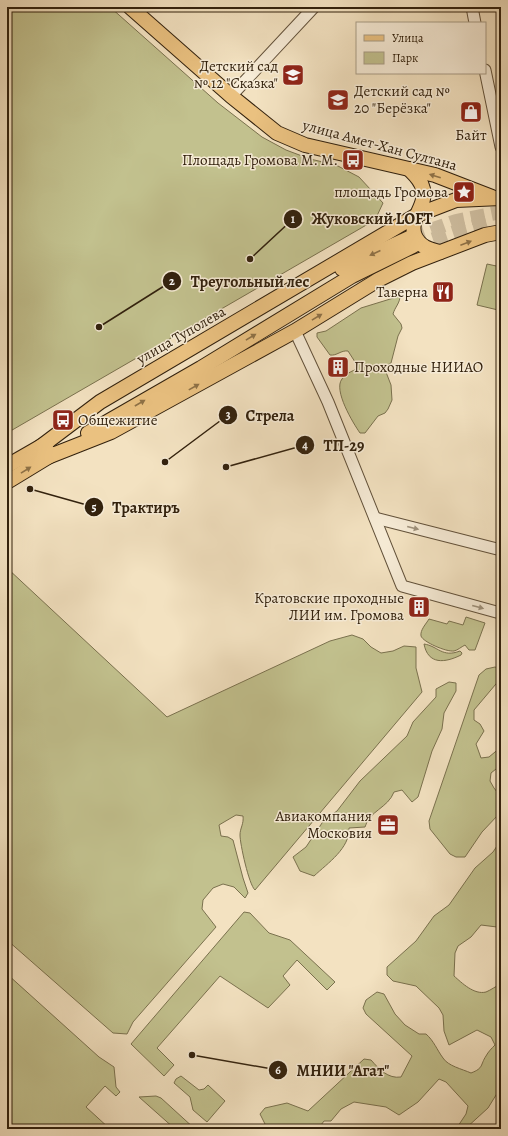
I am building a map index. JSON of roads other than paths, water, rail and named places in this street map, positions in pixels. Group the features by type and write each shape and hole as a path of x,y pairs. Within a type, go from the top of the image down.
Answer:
{"main road":[{"name":"улица Амет-Хан Султана","path":"130,7 231,96 277,133 305,145 409,168 500,196"},
{"path":"409,168 421,181 424,189 424,200 413,225 414,233 417,240 429,250 440,252"},
{"name":"улица Туполева","path":"7,482 100,402 417,215 456,200 500,196"},
{"name":"улица Туполева","path":"7,466 42,453 111,432 295,330 378,280 412,263 440,252 485,235 501,232"},
{"name":"улица Туполева","path":"42,453 201,368 352,276 412,242"}],"street":[{"path":"231,96 314,7"},
{"path":"472,7 475,22"},
{"path":"486,74 501,147"},
{"path":"295,330 328,402 402,586 501,612"},
{"path":"375,518 501,550"}],"tunnel":[{"path":"411,237 456,221 501,212"},
{"path":"413,246 489,222"}],"place":[{"name":"Детский сад № 12 \"Сказка\"","path":"293,75"},
{"name":"Детский сад № 20 \"Берёзка\"","path":"338,100"},
{"name":"Байт","path":"471,112"},
{"name":"Площадь Громова М. М.","path":"353,160"},
{"name":"площадь Громова","path":"464,192"},
{"name":"Жуковский LOFT","path":"250,259"},
{"name":"Таверна","path":"443,292"},
{"name":"Треугольный лес","path":"99,327"},
{"name":"Проходные НИИАО","path":"338,367"},
{"name":"Общежитие","path":"63,420"},
{"name":"Стрела","path":"165,462"},
{"name":"ТП-29","path":"226,467"},
{"name":"Трактиръ","path":"30,489"},
{"name":"Кратовские проходные ЛИИ им. Громова","path":"419,607"},
{"name":"Авиакомпания Московия","path":"388,825"},
{"name":"МНИИ \"Агат\"","path":"192,1055"}]}
